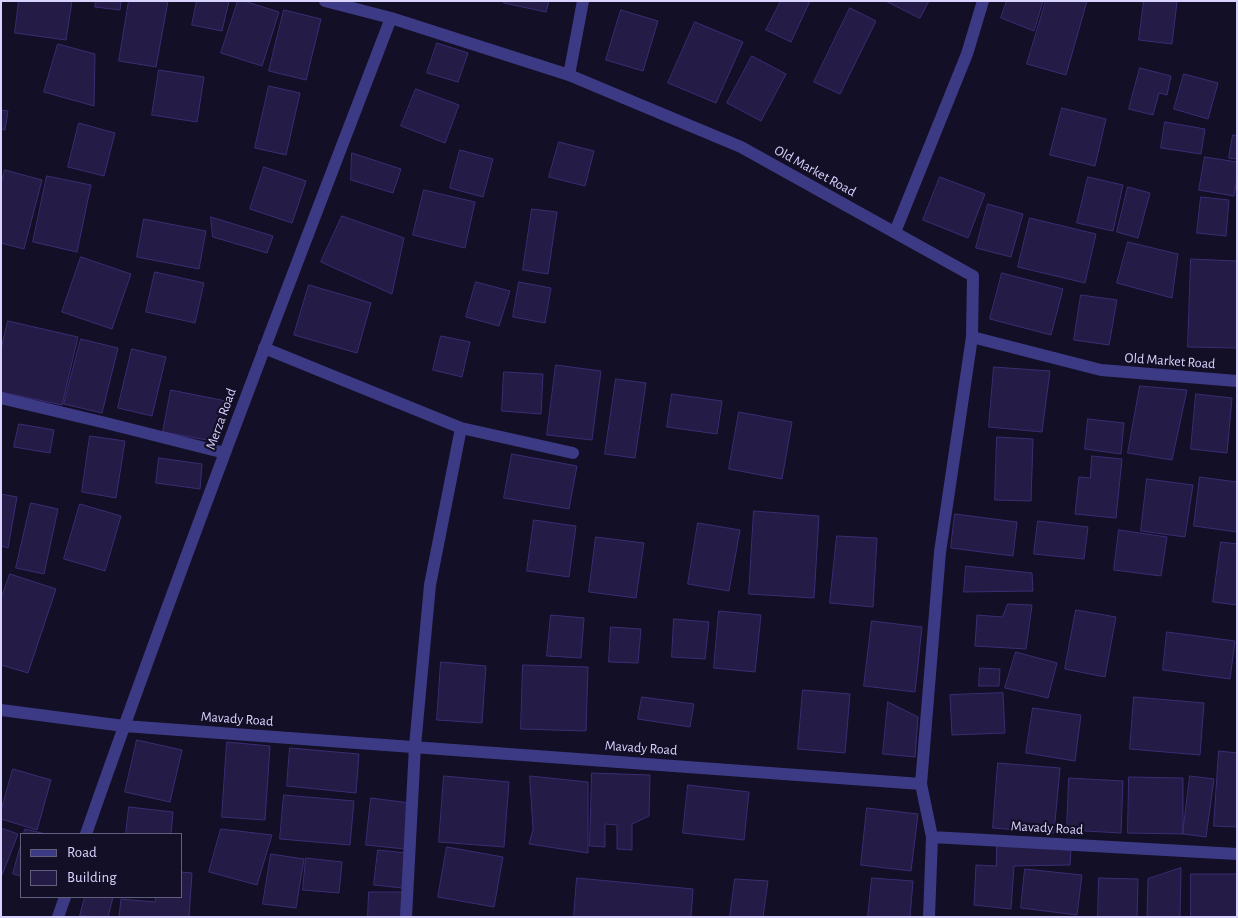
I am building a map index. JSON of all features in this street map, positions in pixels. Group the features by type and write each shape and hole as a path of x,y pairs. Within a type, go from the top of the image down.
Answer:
{"street":[{"name":"Old Market Road","path":"325,1 391,18 569,75 740,147 973,276 972,337 1101,370 1237,381"},
{"path":"569,75 583,1"},
{"path":"895,232 967,54 983,1"},
{"name":"Merza Road","path":"86,833 264,348 391,18"},
{"path":"929,917 932,837 921,784 940,552 972,337"},
{"path":"264,348 462,428 573,454"},
{"path":"1,398 225,453"},
{"path":"406,917 415,746 430,584 462,428"},
{"name":"Mavady Road","path":"1,710 124,726 921,784"},
{"name":"Mavady Road","path":"932,837 1237,854"},
{"path":"58,917 65,898"}],"building":[{"path":"19,1 72,1 66,40 15,33"},
{"path":"96,1 121,1 120,10 95,7"},
{"path":"129,1 168,1 156,67 119,61"},
{"path":"197,1 229,1 222,31 192,25"},
{"path":"238,1 244,1 279,12 262,66 221,53"},
{"path":"504,1 549,1 546,12 504,3"},
{"path":"781,1 810,1 791,42 766,30"},
{"path":"886,1 929,1 920,18"},
{"path":"1007,1 1043,1 1034,31 1001,18"},
{"path":"1046,1 1087,1 1066,75 1027,64"},
{"path":"1144,1 1177,2 1172,44 1139,40"},
{"path":"850,8 876,21 840,94 814,82"},
{"path":"284,10 321,19 306,80 269,71"},
{"path":"621,10 658,21 643,71 606,60"},
{"path":"695,22 743,42 716,103 668,83"},
{"path":"437,43 468,53 458,82 427,73"},
{"path":"58,44 95,54 94,106 44,92"},
{"path":"752,56 786,74 761,121 727,103"},
{"path":"1140,68 1171,76 1167,95 1159,93 1153,115 1129,109"},
{"path":"159,70 204,77 197,122 152,115"},
{"path":"1184,74 1218,83 1208,119 1174,109"},
{"path":"269,86 300,93 286,155 255,148"},
{"path":"416,89 459,105 445,143 401,126"},
{"path":"1062,108 1106,119 1095,166 1050,155"},
{"path":"1,110 8,111 5,130 1,129"},
{"path":"1165,122 1205,129 1201,154 1161,148"},
{"path":"79,123 115,133 104,176 68,167"},
{"path":"1233,135 1237,136 1237,159 1229,158"},
{"path":"559,142 594,151 585,186 549,177"},
{"path":"460,150 493,159 483,197 450,188"},
{"path":"352,153 401,169 393,193 351,180"},
{"path":"1205,157 1237,162 1234,196 1199,190"},
{"path":"264,167 306,181 292,223 250,209"},
{"path":"5,170 42,180 24,249 1,243 1,183"},
{"path":"47,176 91,185 77,252 33,242"},
{"path":"940,177 985,194 968,238 923,220"},
{"path":"1088,177 1123,185 1113,231 1077,223"},
{"path":"1128,187 1150,193 1138,238 1117,232"},
{"path":"424,190 475,202 465,248 413,235"},
{"path":"1201,197 1229,200 1226,236 1197,233"},
{"path":"988,204 1023,214 1011,257 976,248"},
{"path":"532,209 557,212 548,274 523,270"},
{"path":"342,216 404,238 392,294 321,262"},
{"path":"211,217 273,236 267,253 213,237"},
{"path":"1030,218 1096,234 1085,283 1018,267"},
{"path":"144,219 206,231 199,269 137,257"},
{"path":"1128,242 1178,254 1172,298 1117,283"},
{"path":"81,257 131,274 112,329 62,312"},
{"path":"1191,259 1237,261 1237,348 1188,347"},
{"path":"155,272 204,283 195,323 146,312"},
{"path":"1002,273 1063,289 1051,335 990,319"},
{"path":"476,282 510,291 499,326 466,317"},
{"path":"519,282 551,288 545,323 513,317"},
{"path":"309,285 371,303 357,353 294,335"},
{"path":"1081,295 1117,300 1109,345 1074,340"},
{"path":"8,321 78,337 62,405 1,392 1,350"},
{"path":"441,336 470,342 462,377 433,370"},
{"path":"81,339 118,348 102,413 64,404"},
{"path":"132,349 166,357 152,416 118,408"},
{"path":"556,365 601,371 592,440 547,435"},
{"path":"994,367 1050,371 1042,432 989,427"},
{"path":"504,372 543,374 541,414 502,411"},
{"path":"616,379 646,383 635,458 605,454"},
{"path":"1140,386 1187,390 1172,460 1128,453"},
{"path":"171,390 226,401 218,442 163,432"},
{"path":"672,394 722,401 717,434 667,427"},
{"path":"1196,394 1232,398 1227,453 1191,449"},
{"path":"739,412 792,422 782,479 729,469"},
{"path":"1088,419 1124,423 1121,454 1085,449"},
{"path":"19,424 54,430 50,453 14,447"},
{"path":"90,436 125,441 116,498 82,492"},
{"path":"997,437 1033,439 1031,501 995,500"},
{"path":"512,454 577,466 569,509 504,498"},
{"path":"1092,456 1122,459 1116,518 1075,514 1079,477 1090,478"},
{"path":"159,458 202,464 200,489 156,483"},
{"path":"1200,477 1237,482 1237,532 1194,526"},
{"path":"1147,479 1193,485 1185,537 1141,531"},
{"path":"1,494 17,497 8,548 1,546"},
{"path":"31,503 58,509 44,574 16,568"},
{"path":"80,504 121,516 105,571 64,559"},
{"path":"754,511 819,516 814,598 749,594"},
{"path":"955,514 1017,522 1013,556 951,548"},
{"path":"534,520 576,526 569,577 527,571"},
{"path":"1038,521 1088,527 1084,559 1034,554"},
{"path":"698,523 740,530 729,591 688,584"},
{"path":"1119,530 1167,537 1161,576 1114,570"},
{"path":"837,536 877,538 873,607 830,603"},
{"path":"596,537 644,543 636,598 589,592"},
{"path":"1221,542 1237,544 1237,605 1213,602"},
{"path":"966,566 1032,573 1033,591 964,592"},
{"path":"10,574 56,589 28,673 1,665 1,599"},
{"path":"1008,604 1032,605 1026,649 975,646 977,615 1002,617"},
{"path":"1076,610 1116,617 1105,677 1065,669"},
{"path":"719,611 761,615 755,672 714,668"},
{"path":"551,615 584,618 581,658 547,656"},
{"path":"674,619 709,622 705,659 672,657"},
{"path":"872,621 922,627 915,692 864,686"},
{"path":"611,627 641,629 638,663 609,662"},
{"path":"1167,632 1235,641 1230,679 1163,670"},
{"path":"1016,652 1057,663 1048,698 1005,688"},
{"path":"441,662 486,666 482,723 437,720"},
{"path":"523,665 588,667 586,731 521,729"},
{"path":"980,668 1000,669 999,686 979,686"},
{"path":"803,690 850,694 845,753 798,749"},
{"path":"1003,693 1005,733 952,735 950,695"},
{"path":"642,697 694,704 690,727 638,719"},
{"path":"1134,697 1204,703 1200,755 1130,749"},
{"path":"888,702 918,717 915,757 883,754"},
{"path":"1033,708 1081,715 1075,761 1026,753"},
{"path":"137,740 182,750 170,802 125,792"},
{"path":"227,742 270,746 265,820 222,817"},
{"path":"290,748 359,754 356,793 287,786"},
{"path":"1219,751 1237,753 1237,827 1214,826"},
{"path":"998,763 1060,768 1054,833 993,828"},
{"path":"13,769 51,780 37,830 1,819 1,811"},
{"path":"592,773 650,775 649,816 632,824 632,850 617,849 617,825 605,824 605,847 590,846"},
{"path":"444,776 509,782 504,847 439,842"},
{"path":"530,776 588,782 588,853 529,844 533,830"},
{"path":"1190,776 1214,779 1206,837 1183,834"},
{"path":"1129,777 1183,778 1183,834 1128,833"},
{"path":"1069,778 1123,781 1121,833 1067,830"},
{"path":"688,785 749,792 744,840 683,833"},
{"path":"284,795 354,801 350,845 280,839"},
{"path":"371,798 410,803 405,849 366,845"},
{"path":"129,807 173,812 171,833 126,833"},
{"path":"867,808 918,814 911,871 861,865"},
{"path":"1,828 18,834 2,875 1,875"},
{"path":"25,829 42,833 24,833"},
{"path":"221,829 272,835 257,885 209,872"},
{"path":"997,844 1071,848 1070,865 1014,866 1011,909 974,905 976,865 996,866"},
{"path":"447,847 503,857 494,907 438,897"},
{"path":"20,848 20,876 13,874"},
{"path":"378,850 406,853 402,888 374,885"},
{"path":"271,854 304,859 296,908 263,904"},
{"path":"306,858 342,862 339,893 303,890"},
{"path":"1181,868 1180,917 1147,917 1148,879"},
{"path":"1025,869 1082,875 1077,915 1021,908"},
{"path":"182,872 192,873 189,917 119,917 121,899 155,902 156,898 182,898"},
{"path":"1191,874 1237,874 1237,917 1191,917"},
{"path":"577,878 693,889 691,917 574,917"},
{"path":"872,878 913,881 910,917 868,917"},
{"path":"1099,878 1138,879 1137,917 1098,917"},
{"path":"735,879 768,881 763,917 730,917"},
{"path":"369,892 402,892 402,917 368,917"},
{"path":"85,898 113,898 108,917 80,916"}]}
